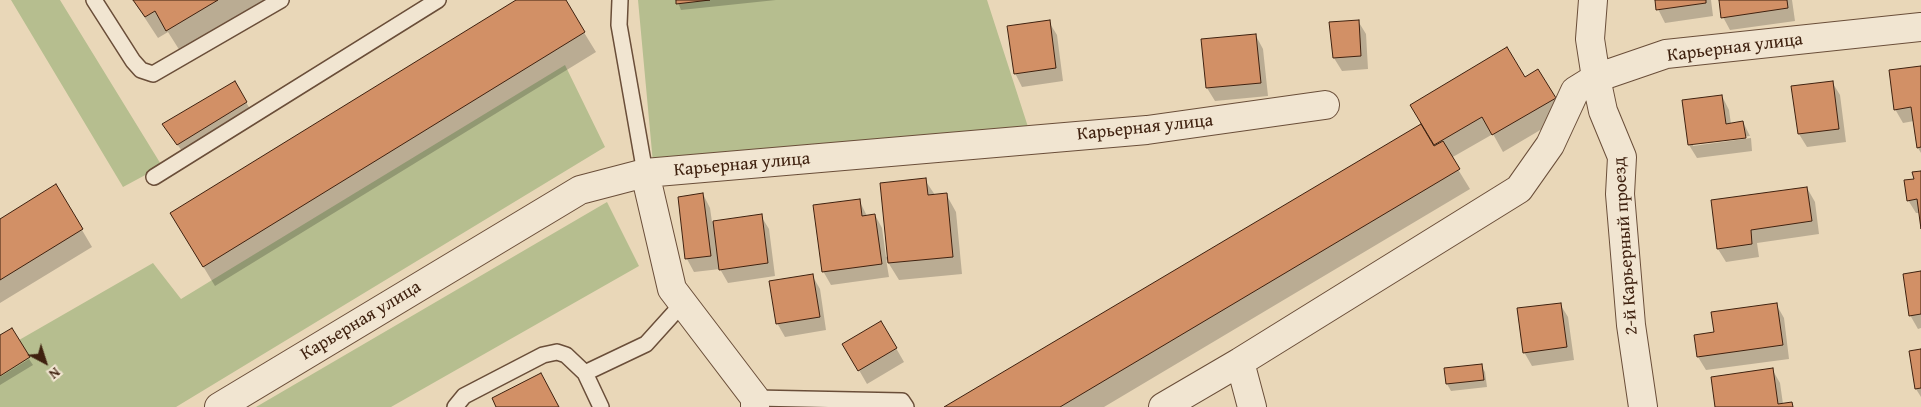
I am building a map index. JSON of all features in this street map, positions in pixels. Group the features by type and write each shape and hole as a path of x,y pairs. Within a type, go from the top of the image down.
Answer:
{"street":[{"name":"2-й Карьерный проезд","path":"1593,0 1590,39 1596,78 1603,111 1622,157 1620,194 1631,326 1643,407"},
{"name":"Карьерная улица","path":"1163,407 1240,362 1519,189 1550,145 1576,91 1596,78 1666,54 1921,27"},
{"name":"Карьерная улица","path":"219,407 580,190 646,173 1148,130 1325,105"},
{"path":"646,173 672,289 755,403"},
{"path":"1240,362 1252,407"}],"lane":[{"path":"94,0 133,61 141,70 153,74 281,0"},
{"path":"154,177 438,0"},
{"path":"620,0 619,26 646,173"},
{"path":"585,373 646,344 683,303"},
{"path":"455,407 464,396 543,355 557,352 566,355 585,373 601,407"},
{"path":"755,403 902,401 906,407"}],"green space":[{"path":"11,0 60,0 162,166 123,187"},
{"path":"638,0 987,0 1029,130 653,163"},
{"path":"565,65 605,147 176,407 0,407 0,351 153,263 181,299"},
{"path":"607,202 639,266 391,407 256,407"}],"building":[{"path":"133,0 218,0 166,31 155,11 145,17"},
{"path":"516,0 566,0 585,32 203,267 170,213"},
{"path":"676,0 710,0 676,4"},
{"path":"1655,0 1706,0 1706,3 1656,10"},
{"path":"1719,0 1787,0 1788,8 1721,18"},
{"path":"1050,20 1056,68 1014,74 1007,26"},
{"path":"1359,20 1361,56 1333,58 1329,22"},
{"path":"1256,34 1261,83 1206,88 1201,39"},
{"path":"1507,47 1525,77 1538,69 1556,98 1492,135 1482,117 1434,145 1410,105"},
{"path":"1921,66 1921,147 1917,148 1911,107 1894,110 1889,70"},
{"path":"235,81 247,102 177,145 162,124"},
{"path":"1833,81 1839,129 1798,134 1791,86"},
{"path":"1722,95 1726,124 1743,121 1746,138 1688,145 1682,100"},
{"path":"1421,124 1434,146 1443,141 1460,169 1060,407 944,407"},
{"path":"1921,171 1921,229 1917,199 1907,201 1904,180 1914,179 1912,172"},
{"path":"926,178 928,195 947,193 953,257 888,263 880,183"},
{"path":"56,184 83,229 0,280 0,219"},
{"path":"1807,187 1812,221 1751,230 1752,244 1717,249 1711,200"},
{"path":"703,193 711,256 685,259 678,197"},
{"path":"860,199 862,216 875,214 882,264 822,272 813,205"},
{"path":"762,214 768,263 719,270 713,221"},
{"path":"1921,271 1921,314 1909,316 1903,274"},
{"path":"813,274 820,317 776,324 769,281"},
{"path":"1561,303 1567,347 1523,353 1517,308"},
{"path":"1777,303 1783,345 1697,357 1694,335 1714,332 1711,312"},
{"path":"881,321 897,348 858,371 842,344"},
{"path":"12,328 30,357 0,376 0,335"},
{"path":"1921,349 1921,388 1915,389 1909,351"},
{"path":"1482,364 1484,380 1446,384 1444,368"},
{"path":"1773,368 1778,404 1792,402 1793,407 1715,407 1711,377"},
{"path":"541,373 559,407 496,407 492,398"}]}
